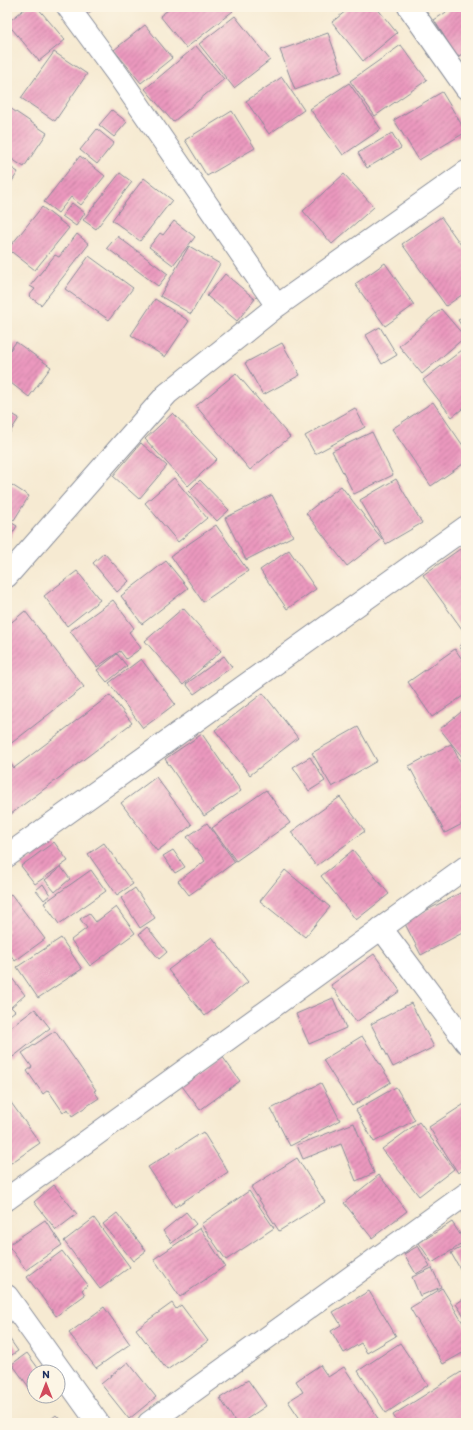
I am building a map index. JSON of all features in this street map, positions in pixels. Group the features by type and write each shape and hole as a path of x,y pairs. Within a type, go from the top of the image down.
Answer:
{"street":[{"path":"68,7 118,75 277,306"},
{"path":"409,7 466,88"},
{"path":"7,576 167,394 277,306 466,172"},
{"path":"7,856 466,527"},
{"path":"7,1199 466,867"},
{"path":"381,928 466,1042"},
{"path":"149,1423 466,1194"},
{"path":"7,1296 98,1423"}],"building":[{"path":"27,7 37,7 65,40 39,61 7,23"},
{"path":"78,7 97,7 84,16"},
{"path":"172,7 229,7 233,11 186,48 160,16"},
{"path":"351,7 376,7 397,33 363,61 332,22"},
{"path":"454,7 466,7 466,52 457,57 434,20"},
{"path":"235,16 270,60 234,88 199,44"},
{"path":"145,25 172,58 141,83 114,50"},
{"path":"328,33 342,72 295,90 280,50"},
{"path":"401,45 427,80 375,116 350,81"},
{"path":"196,46 224,79 173,122 145,89"},
{"path":"54,52 87,74 55,121 21,98"},
{"path":"282,77 304,110 269,134 246,101"},
{"path":"349,83 381,129 343,155 310,109"},
{"path":"442,92 466,132 419,160 394,120"},
{"path":"7,106 47,133 24,167 7,156"},
{"path":"112,110 127,122 114,137 99,125"},
{"path":"232,111 255,148 207,176 185,140"},
{"path":"97,129 114,143 97,164 80,150"},
{"path":"392,133 401,148 367,168 358,153"},
{"path":"80,156 105,176 81,205 71,197 58,213 44,202"},
{"path":"7,165 18,172 9,186 7,185"},
{"path":"120,173 132,182 96,229 83,220"},
{"path":"344,174 374,207 332,244 303,211"},
{"path":"144,178 172,200 140,241 112,220"},
{"path":"72,203 85,213 76,226 62,216"},
{"path":"42,207 69,228 35,270 8,249"},
{"path":"441,217 466,252 466,292 446,306 402,244"},
{"path":"174,221 195,237 173,265 149,247 160,233 163,235"},
{"path":"77,234 89,244 41,305 29,296 35,289 30,286 55,255 59,257"},
{"path":"117,236 168,274 158,286 107,248"},
{"path":"189,246 220,264 191,314 160,296"},
{"path":"89,256 133,288 109,320 65,289"},
{"path":"385,263 414,305 385,326 355,284"},
{"path":"225,274 255,299 237,321 207,296"},
{"path":"155,299 189,321 165,357 131,335"},
{"path":"441,309 465,337 422,374 399,346"},
{"path":"466,316 466,333 458,320"},
{"path":"380,327 397,355 382,364 366,335"},
{"path":"16,342 51,367 29,397 7,380 7,354"},
{"path":"282,343 300,375 263,395 245,363"},
{"path":"466,347 466,406 452,417 423,380"},
{"path":"236,373 290,437 250,470 196,406"},
{"path":"433,402 466,450 466,462 431,486 392,429"},
{"path":"355,408 365,427 315,454 305,436"},
{"path":"7,411 19,418 7,437"},
{"path":"173,413 217,459 188,486 145,439"},
{"path":"372,432 393,475 354,494 332,451"},
{"path":"141,443 167,466 139,499 113,476"},
{"path":"174,478 207,518 178,542 145,503"},
{"path":"396,479 422,523 386,544 360,500"},
{"path":"200,480 229,510 217,521 189,491"},
{"path":"7,482 29,496 14,520 7,516"},
{"path":"341,486 382,539 347,566 306,513"},
{"path":"272,495 293,536 246,560 225,518"},
{"path":"7,520 17,526 7,542"},
{"path":"216,525 248,571 203,602 171,556"},
{"path":"460,549 466,557 466,626 462,629 423,575"},
{"path":"289,550 316,589 287,609 260,570"},
{"path":"104,553 129,581 117,592 93,563"},
{"path":"166,561 188,588 142,624 121,596"},
{"path":"77,571 100,600 67,626 44,596"},
{"path":"113,600 134,628 129,632 141,648 126,659 120,651 97,667 70,631"},
{"path":"183,608 221,651 183,685 145,641"},
{"path":"25,611 84,687 9,745 7,742 7,626"},
{"path":"466,641 466,656 459,646"},
{"path":"455,649 466,665 466,694 432,717 408,682"},
{"path":"117,654 127,666 107,682 97,670"},
{"path":"224,656 232,667 194,694 186,684"},
{"path":"141,659 175,704 143,728 109,683"},
{"path":"263,693 298,738 250,775 215,730"},
{"path":"110,695 132,723 7,817 7,759 14,768"},
{"path":"466,708 466,762 440,729"},
{"path":"358,727 377,761 332,787 312,753"},
{"path":"202,734 241,791 204,816 165,759"},
{"path":"451,744 466,772 466,822 445,833 409,766"},
{"path":"310,757 325,781 309,791 293,767"},
{"path":"156,777 192,825 157,851 121,803"},
{"path":"266,790 290,823 236,861 212,828"},
{"path":"340,797 365,831 316,866 291,832"},
{"path":"207,823 235,862 189,895 178,881 205,861 187,837"},
{"path":"54,842 68,861 35,884 21,866"},
{"path":"104,843 133,884 117,895 88,854"},
{"path":"173,850 185,867 175,873 163,856"},
{"path":"353,850 389,894 356,920 321,876"},
{"path":"61,867 70,879 55,892 45,880"},
{"path":"91,870 106,891 59,924 44,903"},
{"path":"285,870 330,907 305,937 260,901"},
{"path":"43,884 50,895 44,900 36,890"},
{"path":"135,888 155,918 140,928 121,898"},
{"path":"466,890 466,931 421,955 404,922"},
{"path":"11,894 45,939 15,961 7,950 7,897"},
{"path":"116,907 135,933 90,966 71,940 87,928 80,919 89,913 96,922"},
{"path":"147,927 167,952 159,959 139,934"},
{"path":"212,937 248,982 205,1016 168,970"},
{"path":"61,938 82,969 38,998 17,967"},
{"path":"374,954 400,991 356,1022 331,985"},
{"path":"8,973 25,995 11,1007 15,1011 7,1017"},
{"path":"333,998 346,1028 309,1044 296,1014"},
{"path":"411,1003 434,1047 393,1067 371,1024"},
{"path":"35,1009 50,1028 13,1057 7,1050 7,1030"},
{"path":"55,1031 96,1090 94,1091 99,1098 72,1116 68,1109 63,1112 48,1090 43,1094 27,1071 32,1067 22,1053"},
{"path":"362,1036 391,1082 352,1106 323,1060"},
{"path":"222,1056 240,1081 200,1110 182,1086"},
{"path":"7,1059 11,1065 7,1068"},
{"path":"321,1083 340,1120 290,1146 271,1109"},
{"path":"396,1087 415,1120 374,1142 356,1110"},
{"path":"7,1097 40,1143 8,1165 7,1164"},
{"path":"466,1103 466,1168 458,1173 429,1127"},
{"path":"419,1122 454,1169 419,1196 382,1149"},
{"path":"354,1123 374,1173 356,1181 341,1144 303,1159 297,1145"},
{"path":"203,1132 228,1172 175,1207 148,1167"},
{"path":"297,1158 325,1202 279,1231 251,1187"},
{"path":"379,1175 407,1211 372,1238 344,1203"},
{"path":"54,1185 77,1214 56,1230 34,1202"},
{"path":"249,1191 274,1228 226,1260 201,1224"},
{"path":"466,1207 466,1219 461,1210"},
{"path":"186,1212 196,1224 172,1243 163,1231"},
{"path":"117,1213 146,1251 133,1261 103,1224"},
{"path":"94,1218 130,1267 100,1289 64,1241"},
{"path":"45,1220 62,1245 26,1270 8,1245"},
{"path":"452,1222 465,1242 432,1263 419,1243"},
{"path":"200,1228 225,1266 180,1297 154,1259"},
{"path":"466,1245 466,1279 451,1253"},
{"path":"418,1246 430,1266 416,1274 404,1254"},
{"path":"62,1251 88,1285 82,1290 85,1295 56,1316 27,1277"},
{"path":"432,1268 441,1287 420,1296 412,1277"},
{"path":"442,1288 466,1328 466,1351 443,1364 410,1308"},
{"path":"369,1291 396,1336 367,1353 361,1343 344,1353 331,1331 341,1325 333,1312"},
{"path":"466,1297 466,1319 456,1304"},
{"path":"172,1303 176,1309 181,1305 208,1341 167,1370 136,1329"},
{"path":"104,1307 130,1344 96,1368 69,1333"},
{"path":"7,1335 18,1351 7,1358"},
{"path":"400,1343 428,1385 386,1413 358,1371"},
{"path":"27,1353 35,1364 26,1364 26,1383 12,1364"},
{"path":"128,1362 156,1397 129,1419 101,1384"},
{"path":"320,1365 328,1377 344,1367 381,1423 303,1423 288,1401 303,1392 296,1381"},
{"path":"466,1369 466,1423 398,1423 393,1415"},
{"path":"248,1380 266,1406 241,1423 236,1423 220,1398"},
{"path":"56,1415 63,1423 46,1423"}]}
